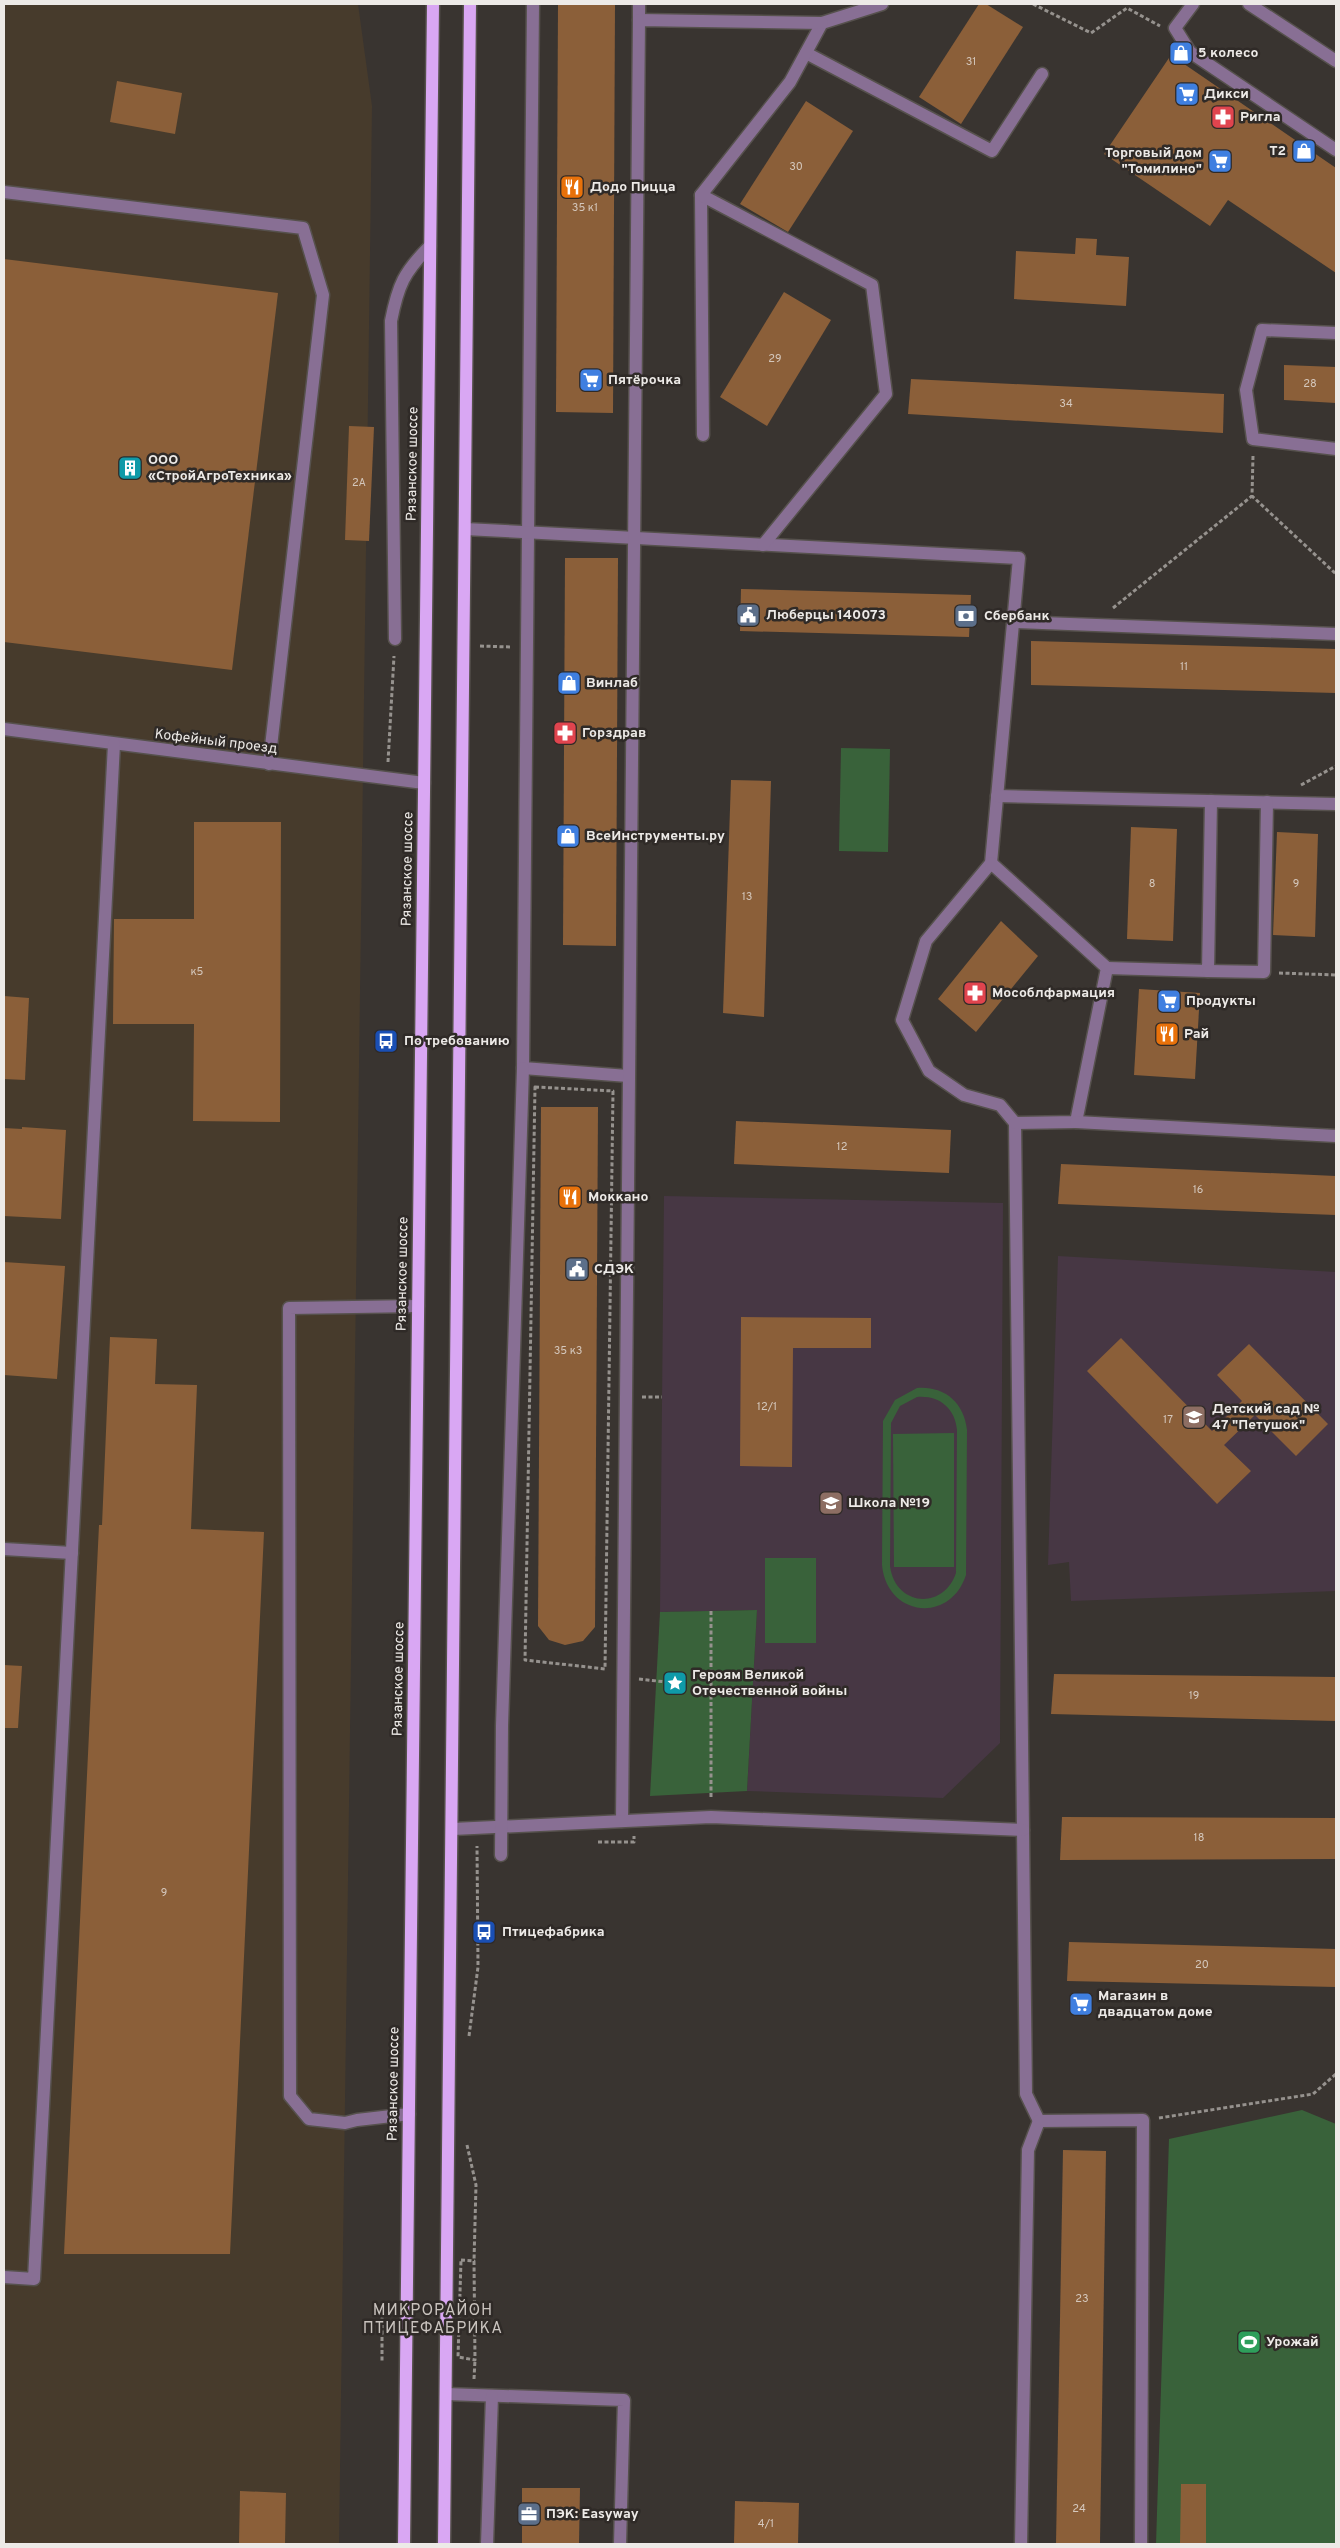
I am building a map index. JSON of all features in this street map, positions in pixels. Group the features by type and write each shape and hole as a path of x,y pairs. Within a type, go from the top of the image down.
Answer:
{"main road":[{"name":"Рязанское шоссе","path":"404,2544 433,4"},
{"path":"444,2544 453,1829 470,4"}],"lane":[{"path":"622,1821 628,1076 636,538 639,4"},
{"path":"639,20 822,23 882,4"},
{"path":"1193,4 1175,28 1190,52 1336,150"},
{"path":"1249,4 1336,61"},
{"path":"501,1855 502,1716 523,1068 531,7"},
{"path":"703,436 701,194 790,82 822,23"},
{"path":"806,53 992,151 1042,74"},
{"path":"4,192 303,228 323,295 268,764"},
{"path":"701,194 872,285 886,394 764,545"},
{"path":"395,639 391,321 397,290 412,264 430,246"},
{"path":"1336,332 1262,330 1246,390 1253,439 1336,449"},
{"path":"465,529 1020,558 991,863 926,941 902,1020 929,1071 964,1095 1000,1105 1016,1123 1026,2094 1039,2120 1028,2150 1021,2544"},
{"path":"1013,622 1336,634"},
{"name":"Кофейный проезд","path":"4,729 424,783"},
{"path":"4,2277 34,2279 114,744"},
{"path":"997,796 1336,804"},
{"path":"1208,971 1211,801"},
{"path":"991,863 1107,968 1264,972 1268,802"},
{"path":"1076,1122 1107,968"},
{"path":"523,1068 628,1076"},
{"path":"1016,1123 1076,1122 1336,1136"},
{"path":"409,2114 345,2123 308,2119 290,2096 288,1308 418,1306"},
{"path":"4,1549 72,1553"},
{"path":"453,1829 711,1818 1023,1830"},
{"path":"1039,2120 1143,2120 1141,2544"},
{"path":"446,2394 624,2400 620,2544"},
{"path":"487,2544 492,2396"}],"path":[{"path":"1033,4 1090,33 1127,8 1176,35 1175,28"},
{"path":"1253,439 1252,496 1336,574"},
{"path":"1093,624 1252,496"},
{"path":"1264,972 1336,975"},
{"path":"535,1087 613,1090 609,1398 605,1669 525,1660 525,1650 535,1087"},
{"path":"711,1611 711,1818"},
{"path":"468,2043 478,1966 477,1840 501,1841"},
{"path":"1143,2120 1313,2094 1336,2074"},
{"path":"458,2358 475,2360 474,2261 476,2185 467,2142"},
{"path":"461,2260 474,2261"},
{"path":"382,2311 382,2362"}],"shaded area":[{"path":"4,4 358,4 372,106 339,2544 4,2544"},
{"name":"Школа №19","path":"664,1196 1003,1203 1000,1743 943,1798 747,1791 757,1610 660,1612"},
{"name":"Детский сад № 47 \"Петушок\"","path":"1058,1256 1336,1272 1336,1591 1071,1601 1069,1562 1048,1565"}],"green space":[{"path":"841,748 890,749 888,852 839,851"},
{"path":"917,1388 927,1388 944,1393 962,1411 967,1430 966,1575 958,1591 947,1601 934,1607 920,1608 907,1604 895,1595 886,1582 882,1565 883,1421 895,1400","holes":["917,1397 932,1398 945,1405 956,1422 956,1573 950,1585 941,1594 931,1598 920,1599 910,1596 901,1589 894,1579 890,1566 891,1423 900,1406"]},
{"path":"954,1433 954,1567 894,1567 893,1434"},
{"path":"765,1558 816,1558 816,1643 765,1643"},
{"path":"757,1610 747,1791 650,1796 660,1612"},
{"name":"Урожай","path":"1302,2110 1336,2124 1336,2544 1156,2544 1169,2139"}],"building":[{"path":"558,4 615,4 613,413 556,412"},
{"path":"979,4 986,4 1023,27 961,124 919,97"},
{"name":"Торговый дом \"Томилино\"","path":"1171,55 1336,168 1336,273 1228,200 1210,226 1104,154"},
{"path":"117,81 182,93 175,134 110,122"},
{"path":"806,101 853,131 788,232 740,204"},
{"path":"1076,238 1097,239 1096,255 1129,257 1126,306 1014,299 1016,251 1075,254"},
{"name":"ООО «СтройАгроТехника»","path":"4,259 278,293 232,670 4,642"},
{"path":"784,292 831,320 767,426 720,397"},
{"path":"1284,365 1336,367 1336,403 1284,400"},
{"path":"911,379 1224,394 1223,433 908,414"},
{"path":"349,426 374,427 369,541 345,540"},
{"path":"565,558 618,558 616,946 563,945"},
{"path":"741,589 971,595 969,637 740,631"},
{"path":"1031,641 1336,649 1336,693 1031,685"},
{"path":"731,780 771,781 764,1017 723,1013"},
{"path":"194,822 281,822 280,1122 193,1121 194,1024 113,1024 114,919 194,919"},
{"path":"1131,827 1177,829 1173,941 1127,939"},
{"path":"1277,832 1318,834 1315,937 1273,935"},
{"path":"1001,921 1038,956 976,1032 938,999"},
{"name":"Рай","path":"1139,989 1200,993 1195,1079 1134,1075"},
{"path":"4,996 29,998 25,1080 4,1079"},
{"path":"541,1107 598,1107 595,1627 583,1641 565,1645 549,1640 538,1626"},
{"path":"736,1121 951,1130 949,1173 734,1164"},
{"path":"22,1127 66,1130 61,1219 4,1216 4,1128 22,1129"},
{"path":"1061,1164 1336,1176 1336,1215 1058,1204"},
{"path":"4,1262 65,1266 57,1379 4,1375"},
{"path":"741,1317 871,1318 871,1348 793,1348 792,1467 740,1466"},
{"path":"110,1337 157,1339 155,1384 197,1385 191,1529 264,1532 230,2254 64,2254 99,1525 102,1525"},
{"path":"1121,1338 1212,1431 1242,1401 1217,1375 1249,1344 1328,1424 1296,1456 1255,1415 1224,1445 1251,1471 1217,1504 1087,1371"},
{"path":"4,1665 22,1666 18,1728 4,1728"},
{"path":"1054,1674 1336,1677 1336,1721 1051,1714"},
{"path":"1062,1817 1336,1818 1336,1859 1060,1860"},
{"path":"1069,1942 1336,1949 1336,1987 1067,1981"},
{"path":"1063,2150 1106,2151 1100,2544 1056,2544"},
{"path":"1181,2484 1206,2484 1206,2544 1180,2544"},
{"path":"522,2488 580,2488 579,2544 522,2544"},
{"path":"240,2491 286,2493 285,2544 239,2544"},
{"path":"735,2501 799,2503 798,2544 734,2544"}],"place":[{"name":"5 колесо","path":"1181,53"},
{"name":"Дикси","path":"1187,94"},
{"name":"Ригла","path":"1223,117"},
{"name":"T2","path":"1304,151"},
{"name":"Торговый дом \"Томилино\"","path":"1220,161"},
{"name":"Додо Пицца","path":"572,187"},
{"name":"Пятёрочка","path":"591,380"},
{"name":"ООО «СтройАгроТехника»","path":"130,468"},
{"name":"Люберцы 140073","path":"748,615"},
{"name":"Сбербанк","path":"966,616"},
{"name":"Винлаб","path":"569,683"},
{"name":"Горздрав","path":"565,733"},
{"name":"ВсеИнструменты.ру","path":"568,836"},
{"name":"Мособлфармация","path":"975,993"},
{"name":"Продукты","path":"1169,1001"},
{"name":"Рай","path":"1167,1034"},
{"name":"По требованию","path":"386,1041"},
{"name":"Моккано","path":"570,1197"},
{"name":"СДЭК","path":"577,1269"},
{"name":"Детский сад № 47 \"Петушок\"","path":"1194,1417"},
{"name":"Школа №19","path":"831,1503"},
{"name":"Героям Великой Отечественной войны","path":"675,1683"},
{"name":"Птицефабрика","path":"484,1932"},
{"name":"Магазин в двадцатом доме","path":"1081,2004"},
{"name":"Урожай","path":"1249,2342"},
{"name":"ПЭК: Easyway","path":"529,2514"}],"district":[{"name":"МИКРОРАЙОН ПТИЦЕФАБРИКА","path":"433,2320"}]}
